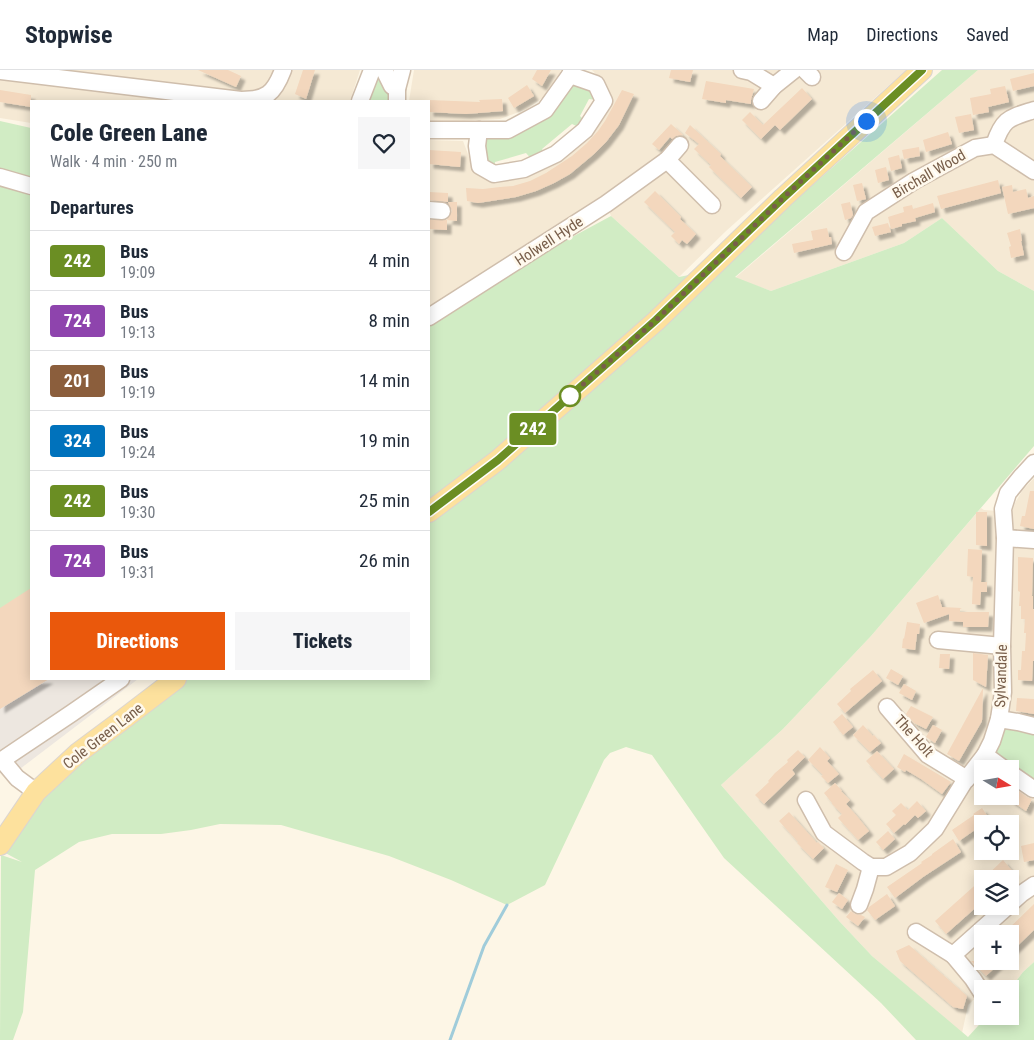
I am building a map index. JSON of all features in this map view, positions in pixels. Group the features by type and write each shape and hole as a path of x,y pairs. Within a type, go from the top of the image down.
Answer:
{"main road":[{"path":"430,511 498,460 656,320 783,198 922,70"},
{"name":"Cole Green Lane","path":"0,845 36,792 78,753 121,722 168,681"}],"street":[{"path":"0,71 102,77 241,100 255,100 268,95 274,88 283,70"},
{"path":"360,100 372,70"},
{"path":"384,70 397,95"},
{"path":"397,95 402,70"},
{"path":"742,70 751,72 774,86"},
{"path":"761,101 774,86 794,70"},
{"path":"430,130 479,130 508,130 545,110 571,73 596,84 604,101 585,130 556,154 524,168 494,174 480,166 477,146 479,130"},
{"path":"1034,110 1007,120 994,144 1034,171"},
{"name":"Birchall Wood","path":"844,252 866,212 914,181 975,148 994,144"},
{"name":"Holwell Hyde","path":"430,316 606,204 667,160 680,146"},
{"path":"667,160 712,205"},
{"path":"0,177 30,186"},
{"name":"Sylvandale","path":"871,866 886,867 910,853 935,829 985,755 992,741 999,719 1003,692 1002,646 1006,538 1003,509 1008,493 1034,463"},
{"path":"1006,538 1034,540"},
{"path":"938,640 1002,646"},
{"path":"36,792 17,778 2,760 120,680"},
{"name":"The Holt","path":"887,707 928,755 967,779"},
{"path":"999,719 1034,726"},
{"path":"985,755 992,760"},
{"path":"1019,780 1033,790"},
{"path":"806,800 824,833 871,866 859,905"},
{"path":"1019,896 1034,885"},
{"path":"953,955 998,915"},
{"path":"916,932 953,955 974,981"}],"shaded area":[{"path":"0,70 360,70 350,100 30,100 30,123 0,118"},
{"path":"414,70 561,70 557,80 545,96 527,109 500,119 430,123 430,100 409,100"},
{"path":"592,70 906,70 726,231 679,277 611,216 604,197 430,309 430,140 463,141 471,162 484,179 520,177 611,103 606,85"},
{"path":"978,70 1034,70 1034,291 998,271 942,218 904,243 771,291 735,278"},
{"path":"1034,478 1034,962 1017,980 974,980 974,999 968,1005 962,1033 872,956 721,785 783,729 871,636 981,508 984,510 1012,512 1022,491"},
{"path":"30,595 30,680 137,680 8,778 0,771 0,614"}],"green space":[{"path":"380,70 398,70 395,100 367,100"},
{"path":"942,70 978,70 735,277 771,291 904,243 942,218 998,271 1034,291 1034,446 871,636 783,729 721,785 872,956 968,1037 979,1025 1019,1025 1019,980 1017,980 1034,962 1034,1040 916,1040 881,1003 724,858 652,755 626,747 610,753 604,760 545,885 507,905 451,880 389,856 281,825 220,824 161,834 112,834 79,842 35,870 23,1012 13,1040 0,1040 1,855 22,862 0,850 36,792 175,680 430,680 430,323 561,243 611,216 679,277 718,269"},
{"path":"570,75 604,101 589,99 580,116 588,124 585,130 572,124 542,149 548,158 535,163 526,153 495,162 494,174 480,166 479,130 508,130 545,110"},
{"path":"0,121 30,128 30,595 0,614"},
{"path":"1007,722 1034,730 1034,782 1019,773 1019,760 999,760 994,757"}],"building":[{"path":"198,70 228,70 241,76 236,87"},
{"path":"303,70 315,70 306,99 295,94"},
{"path":"537,70 551,70 542,86 532,79"},
{"path":"671,70 693,70 690,82 669,78"},
{"path":"1034,73 1034,86 1013,91 1010,79"},
{"path":"706,81 754,89 751,104 726,100 726,103 702,99"},
{"path":"527,85 534,96 514,108 508,98"},
{"path":"1005,86 1009,102 988,107 989,112 973,115 970,98 991,94 990,89"},
{"path":"802,88 812,99 780,130 775,125 761,139 742,120 750,112 763,125"},
{"path":"0,90 31,95 30,107 0,102"},
{"path":"622,90 634,94 619,125 594,154 570,174 536,191 516,197 478,203 467,201 466,188 483,189 513,186 530,181 572,156 598,131"},
{"path":"502,99 503,111 466,114 430,112 430,100 480,102 479,100"},
{"path":"971,114 974,130 959,133 955,117"},
{"path":"671,124 683,135 672,139 670,137 659,150 652,144"},
{"path":"690,125 752,187 741,198 709,167 711,165 694,149 699,144 685,133"},
{"path":"948,132 952,144 926,152 923,140"},
{"path":"919,147 920,156 904,159 902,150"},
{"path":"430,150 461,152 460,167 430,164"},
{"path":"899,155 902,168 891,171 888,158"},
{"path":"886,167 889,180 878,183 875,170"},
{"path":"998,180 1001,193 941,209 937,196"},
{"path":"862,183 866,199 857,201 853,185"},
{"path":"1012,185 1013,192 1026,189 1028,198 1034,196 1034,208 1008,214 1002,187"},
{"path":"655,191 696,234 687,244 682,240 679,244 671,236 675,232 644,202"},
{"path":"430,192 448,193 448,202 430,200"},
{"path":"448,202 457,202 457,221 447,220 452,211"},
{"path":"850,202 853,215 845,220 841,204"},
{"path":"933,203 935,212 915,218 916,221 891,229 888,217 904,212 903,207 912,205 913,209"},
{"path":"430,220 447,220 447,230 430,229"},
{"path":"888,223 891,232 875,236 872,227"},
{"path":"827,228 832,244 794,253 792,244 813,240 811,231"},
{"path":"1020,229 1024,255 1011,258 1009,247 1011,246 1007,233"},
{"path":"1030,491 1034,491 1034,529 1020,526 1022,516 1025,516"},
{"path":"976,512 987,512 987,546 976,545"},
{"path":"968,549 982,550 981,582 987,582 987,592 981,592 980,605 972,604 973,577 967,576"},
{"path":"1018,557 1033,558 1034,661 1032,681 1018,680 1018,670 1021,670 1022,651 1025,651 1026,633 1024,633 1025,619 1021,619 1021,606 1019,606"},
{"path":"30,589 30,680 47,680 0,709 0,608"},
{"path":"938,595 942,607 962,608 960,612 989,612 988,627 963,627 963,622 949,621 949,614 924,623 916,603"},
{"path":"907,622 920,624 915,650 902,648"},
{"path":"973,653 988,655 986,687 973,680"},
{"path":"940,654 950,654 949,669 939,668"},
{"path":"891,669 903,676 898,685 886,678"},
{"path":"873,670 882,681 845,713 837,704 851,691 850,689"},
{"path":"904,684 916,691 912,700 899,693"},
{"path":"983,688 982,721 959,761 947,754"},
{"path":"1017,698 1034,699 1034,714 1016,711"},
{"path":"911,706 933,717 926,729 914,723 906,714"},
{"path":"842,714 853,727 843,735 833,722"},
{"path":"863,725 881,743 870,752 853,735"},
{"path":"933,725 942,730 935,743 926,737"},
{"path":"820,747 830,758 827,761 839,774 828,783 808,760"},
{"path":"798,750 805,757 792,770 795,774 764,804 755,795"},
{"path":"877,751 894,769 883,779 866,761"},
{"path":"904,754 951,782 942,794 906,770 905,772 897,767"},
{"path":"835,783 850,800 846,804 869,831 858,840 838,818 842,814 824,793"},
{"path":"1019,791 1032,799 1026,811 1017,805 1019,805"},
{"path":"917,801 926,811 918,818 915,815 894,833 886,824 896,815 892,811 901,803 908,810"},
{"path":"982,808 987,815 974,815"},
{"path":"789,812 817,843 824,848 813,859 779,821"},
{"path":"974,815 974,831 959,841 952,830"},
{"path":"888,831 895,839 883,850 876,842"},
{"path":"953,839 961,852 895,898 887,887"},
{"path":"1034,843 1034,860 1024,862 1021,846"},
{"path":"1003,860 1011,870 992,870"},
{"path":"836,864 848,870 837,892 825,887"},
{"path":"974,886 974,909 946,934 935,921"},
{"path":"839,893 848,900 842,909 832,902"},
{"path":"887,894 895,906 875,920 867,910"},
{"path":"1034,904 1034,930 1019,944 1019,925 1012,925"},
{"path":"851,911 865,917 858,926 846,917"},
{"path":"909,945 967,996 963,1009 953,1007 900,961 896,951"},
{"path":"980,970 992,970 986,976"}],"waterway":[{"path":"450,1040 484,946 507,905"}],"bus line":[{"name":"242","path":"430,511 498,460 656,320 783,198 922,70"}],"route":[{"path":"570,396 656,320 866,121"}]}
